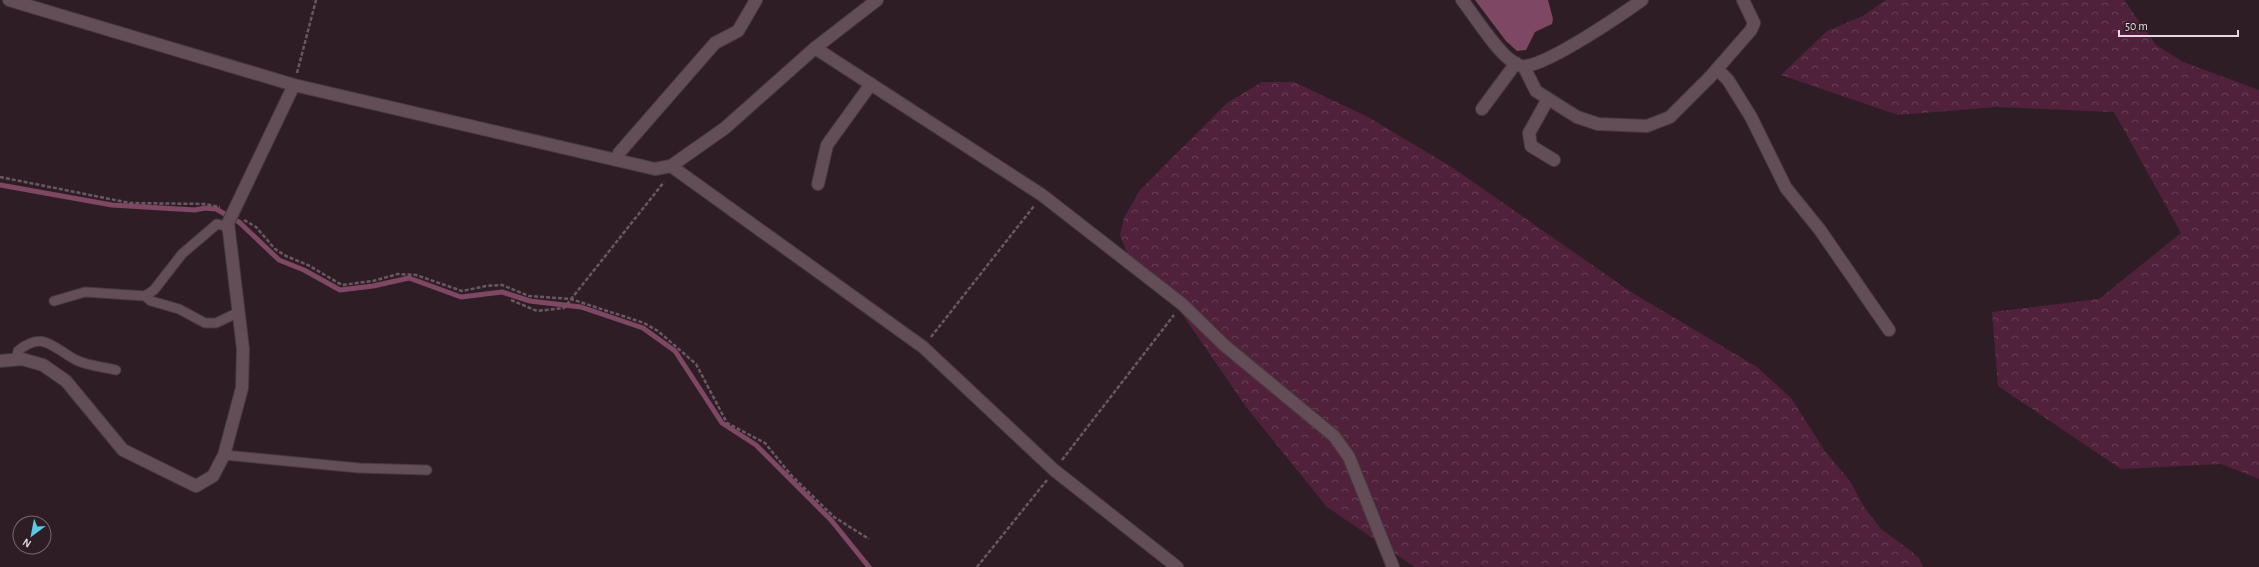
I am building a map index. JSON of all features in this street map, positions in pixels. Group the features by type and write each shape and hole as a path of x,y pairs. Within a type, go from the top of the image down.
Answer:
{"street":[{"path":"9,0 294,84 655,169 668,167 725,128 815,48 877,0"},
{"path":"617,160 619,153 715,44 738,31 756,0"},
{"path":"1462,0 1500,50 1520,65 1536,92 1577,117 1598,124 1647,126 1670,117 1717,69 1751,30 1754,23 1743,0"},
{"path":"1482,109 1520,65 1539,63 1642,0"},
{"path":"815,48 1042,195 1182,304 1224,345 1334,436 1349,456 1393,567"},
{"path":"1717,69 1728,80 1751,117 1786,188 1820,230 1889,330"},
{"path":"0,361 22,360 43,365 66,381 123,450 196,486 213,476 224,455 242,388 243,349 229,226 232,214 294,84"},
{"path":"818,184 827,145 871,84"},
{"path":"1548,99 1529,133 1531,146 1554,160"},
{"path":"668,167 923,347 1054,470 1177,567"}],"lane":[{"path":"145,296 159,285 182,254 217,224 229,226"},
{"path":"54,301 85,292 145,296 151,301 179,309 205,323 216,323 239,312"},
{"path":"16,360 18,351 29,342 38,340 47,342 78,361 116,370"},
{"path":"224,455 359,468 427,470"}],"path":[{"path":"294,84 314,14 316,0"},
{"path":"511,300 537,311 564,308 664,182 668,167"},
{"path":"0,177 130,203 216,205 256,228 275,249 286,256 308,265 342,285 374,281 398,274 410,274 462,291 486,286 502,285 529,296 572,299 644,323 658,331 696,364 727,423 765,443 792,475 834,517 869,539"},
{"path":"923,347 1007,242 1042,195"},
{"path":"977,567 1182,304"}],"green space":[{"path":"1886,0 2124,0 2156,45 2183,62 2259,90 2259,479 2221,464 2121,469 1998,386 1992,312 2099,299 2181,233 2114,112 1996,107 1898,115 1781,75 1827,31 1863,16"},
{"path":"1262,82 1294,82 1368,117 1453,168 1631,292 1757,367 1791,398 1827,454 1850,481 1864,507 1881,529 1919,558 1923,567 1415,567 1327,507 1247,408 1180,311 1128,255 1120,235 1124,218 1140,190 1227,103"}],"shaded area":[{"path":"1475,0 1548,0 1553,19 1552,24 1535,32 1526,50 1517,51 1506,41"}],"waterway":[{"path":"0,185 112,205 195,210 205,208 216,209 239,222 279,260 304,270 340,290 373,286 409,278 461,297 502,292 530,301 581,307 643,328 675,351 722,423 756,445 831,520 869,567"}]}
